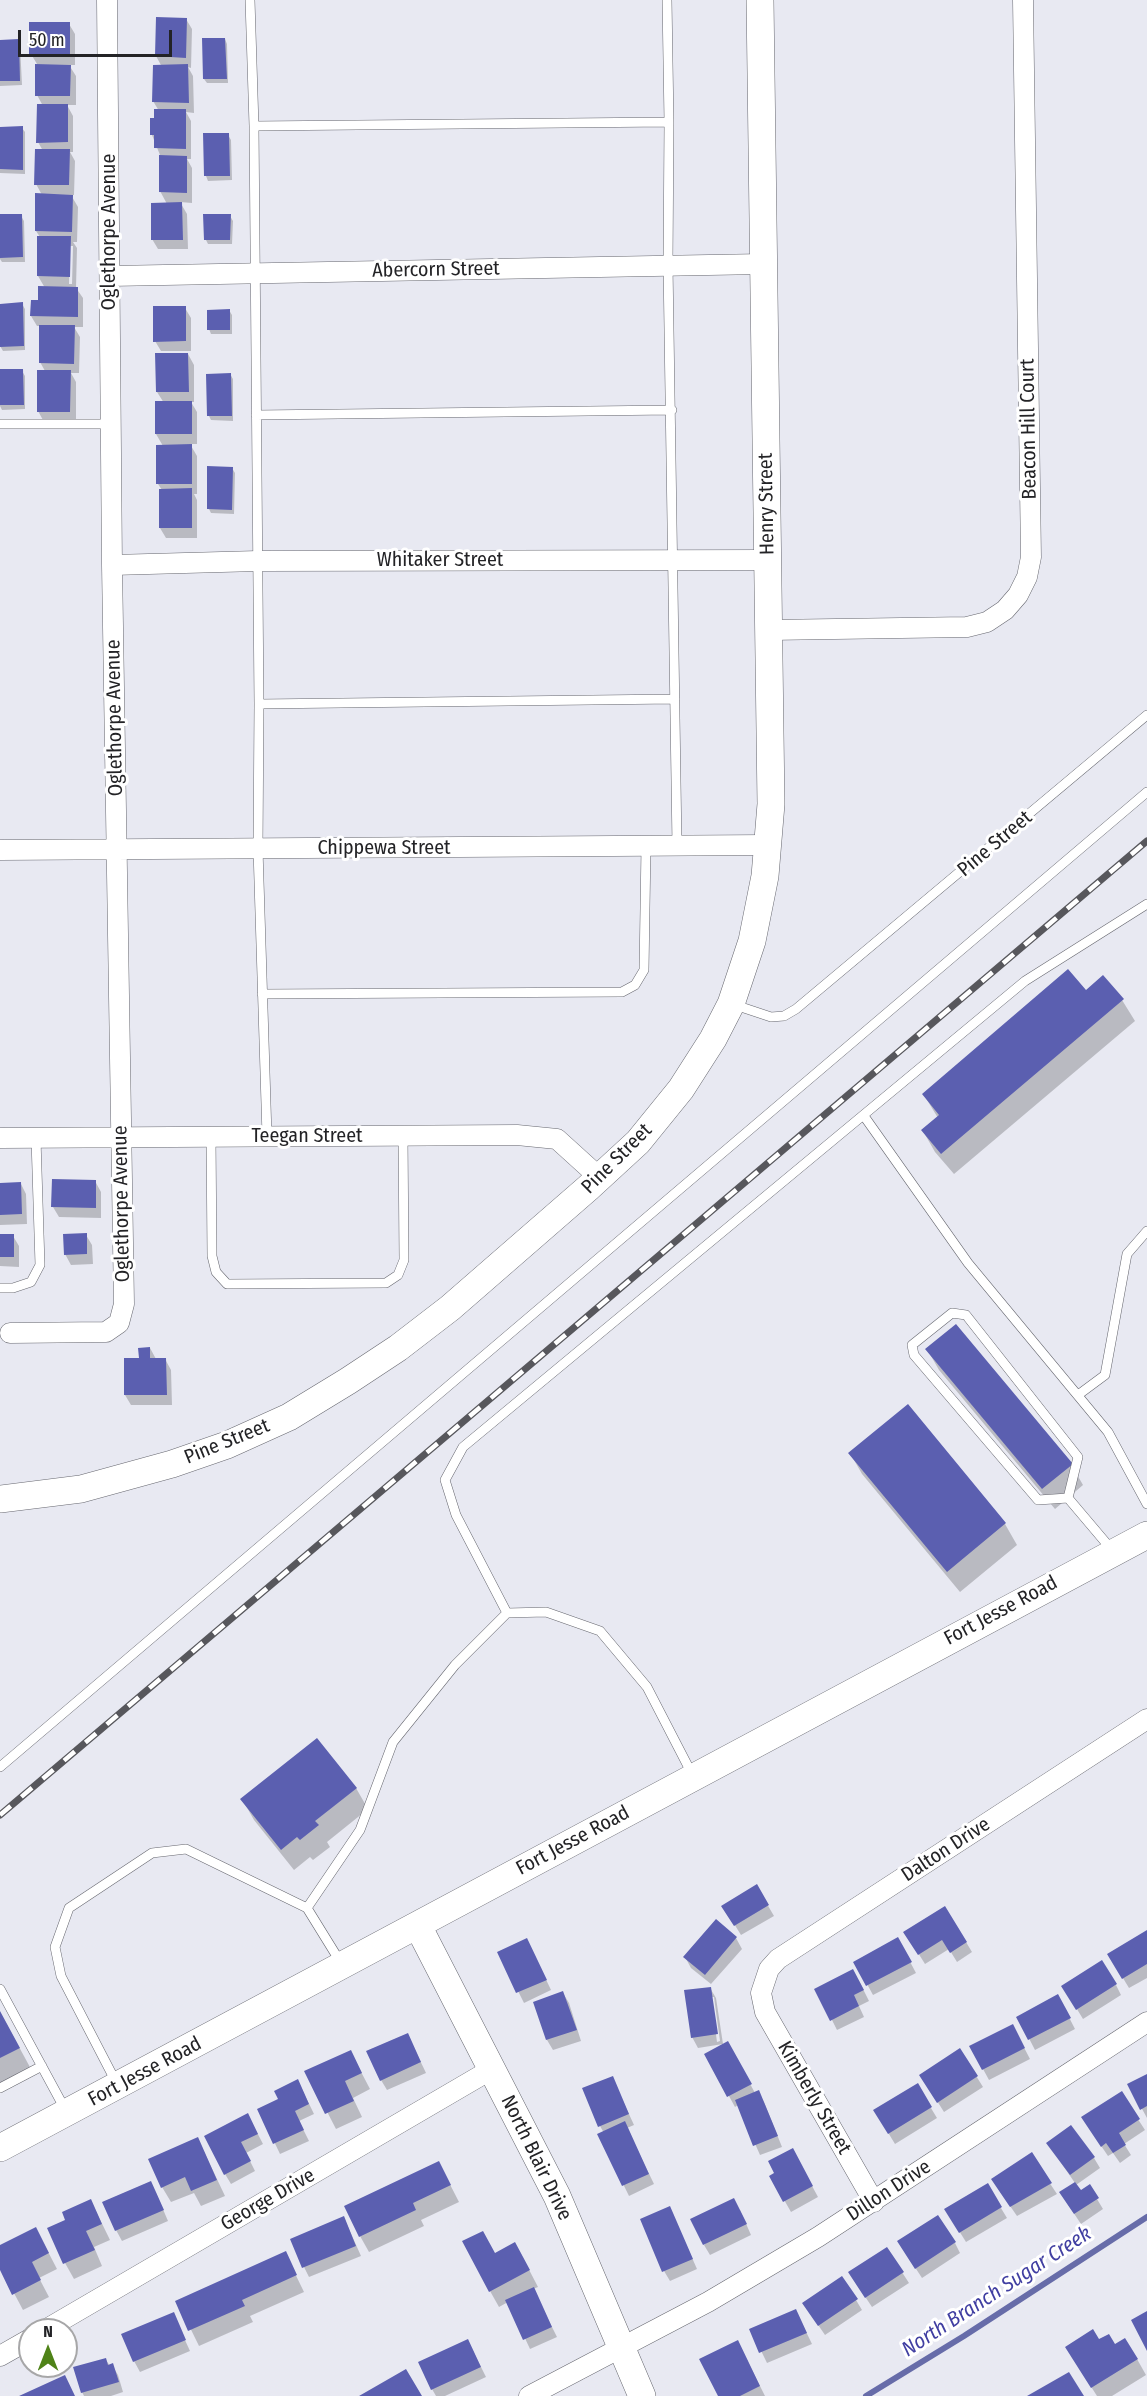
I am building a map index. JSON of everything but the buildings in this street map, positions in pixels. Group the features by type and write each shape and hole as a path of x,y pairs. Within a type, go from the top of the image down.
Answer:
{"street":[{"name":"Oglethorpe Avenue","path":"10,1333 101,1332 113,1329 119,1323 124,1304 112,565 107,0"},
{"name":"Henry Street","path":"731,1004 752,941 765,876 771,804 760,0"},
{"name":"Beacon Hill Court","path":"769,630 967,627 987,622 1005,610 1018,595 1027,577 1031,557 1023,0"},
{"name":"Abercorn Street","path":"110,276 763,264"},
{"name":"Whitaker Street","path":"112,565 258,561 768,560"},
{"name":"Chippewa Street","path":"0,850 767,845"},
{"name":"Pine Street","path":"0,1499 81,1489 172,1464 227,1445 289,1417 398,1348 450,1308 600,1178 638,1142 681,1089 713,1039 731,1004"},
{"name":"Teegan Street","path":"0,1138 517,1135 557,1139 600,1178"},
{"name":"Fort Jesse Road","path":"0,2148 343,1967 1147,1535"},
{"name":"Dalton Drive","path":"761,1993 769,1969 778,1959 1147,1719"},
{"name":"North Blair Drive","path":"418,1926 557,2196 642,2396"},
{"name":"Kimberly Street","path":"761,1993 765,2012 874,2202"},
{"name":"Dillon Drive","path":"530,2396 708,2302 818,2237 1147,2022"},
{"name":"George Drive","path":"66,2318 492,2069"},
{"path":"0,2356 18,2346"}],"lane":[{"path":"250,0 254,126 260,704 258,849 267,1136"},
{"path":"667,0 668,265 677,844"},
{"path":"254,126 669,122"},
{"path":"256,415 672,410"},
{"path":"0,424 111,424"},
{"path":"260,704 675,699"},
{"name":"Pine Street","path":"731,1004 771,1017 784,1016 796,1010 1147,715"},
{"path":"0,1767 1147,792"},
{"path":"262,994 622,992 635,985 644,970 646,847"},
{"path":"507,1613 456,1515 445,1480 463,1448 1025,981 1147,904"},
{"path":"864,1116 968,1263 1108,1432 1147,1504"},
{"path":"211,1137 212,1256 216,1272 228,1284 386,1283 398,1275 404,1260 403,1135"},
{"path":"0,1288 13,1288 31,1282 40,1265 36,1139"},
{"path":"1077,1395 1104,1375 1127,1254 1147,1231"},
{"path":"952,1313 966,1315 1078,1457 1068,1498 1038,1500 914,1355 912,1345 952,1313"},
{"path":"1068,1498 1113,1552"},
{"path":"308,1908 360,1830 393,1742 454,1665 507,1613 546,1612 600,1631 647,1687 693,1777"},
{"path":"118,2086 61,1976 55,1947 69,1908 152,1853 186,1849 308,1908 343,1967"},
{"path":"0,1989 67,2113"},
{"path":"0,2088 42,2066"}],"waterway":[{"name":"North Branch Sugar Creek","path":"866,2396 964,2336 1147,2217"}],"railway":[{"path":"0,1815 1147,841"}]}
